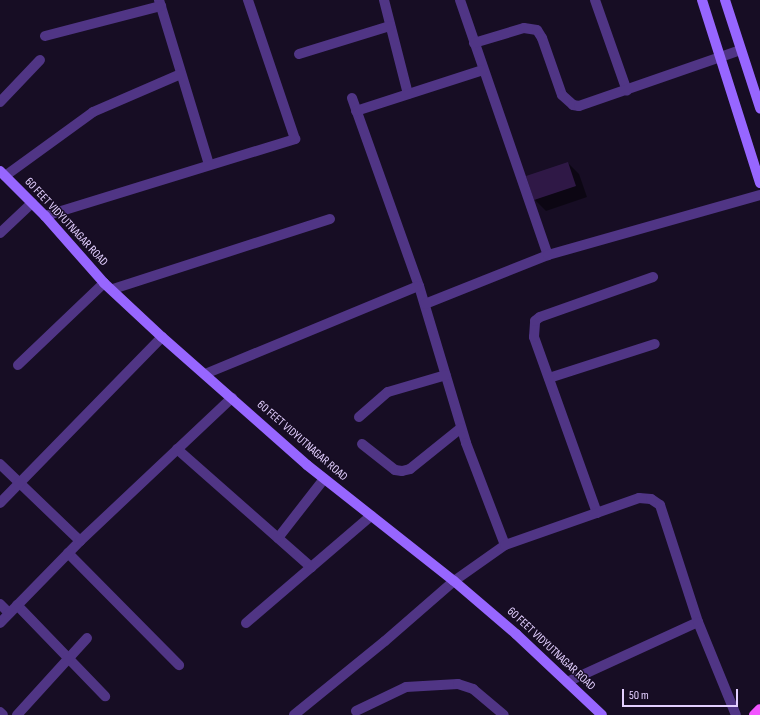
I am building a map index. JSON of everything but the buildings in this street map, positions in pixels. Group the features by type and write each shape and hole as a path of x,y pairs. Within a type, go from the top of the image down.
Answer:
{"main road":[{"path":"754,715 760,709"}],"street":[{"path":"45,216 295,139 248,0"},
{"path":"384,0 408,94"},
{"path":"460,0 548,255"},
{"path":"595,0 627,90"},
{"path":"702,0 760,183"},
{"path":"725,0 760,108"},
{"path":"45,36 160,3 209,165"},
{"path":"299,54 390,26"},
{"path":"474,43 530,28 542,38 562,96 573,105 584,106 741,50"},
{"path":"0,102 40,60"},
{"path":"356,110 483,70"},
{"path":"2,173 93,112 181,74"},
{"path":"352,98 425,304 461,428 505,545"},
{"name":"60 FEET VIDYUTNAGAR ROAD","path":"2,173 45,216 104,283 162,337 324,479 454,581 567,682 600,715"},
{"path":"425,304 548,255 760,194"},
{"path":"0,233 32,203"},
{"path":"112,289 330,219"},
{"path":"597,513 534,337 535,322 540,317 653,277"},
{"path":"18,365 104,283"},
{"path":"205,374 419,286"},
{"path":"0,503 162,337"},
{"path":"549,378 655,344"},
{"path":"359,417 388,392 446,376"},
{"path":"0,623 80,541 232,398"},
{"path":"362,444 395,470 402,471 410,468 461,428"},
{"path":"177,449 311,567"},
{"path":"0,464 80,541"},
{"path":"278,538 324,479"},
{"path":"294,715 385,641 454,581 505,545 639,498 651,499 660,505 698,622 736,715"},
{"path":"246,623 371,516"},
{"path":"68,553 179,666"},
{"path":"0,604 9,613"},
{"path":"17,605 69,657 105,696"},
{"path":"567,682 698,622"},
{"path":"17,715 87,638"},
{"path":"356,711 406,687 458,684 473,689 504,715"},
{"path":"0,712 3,715"}]}
